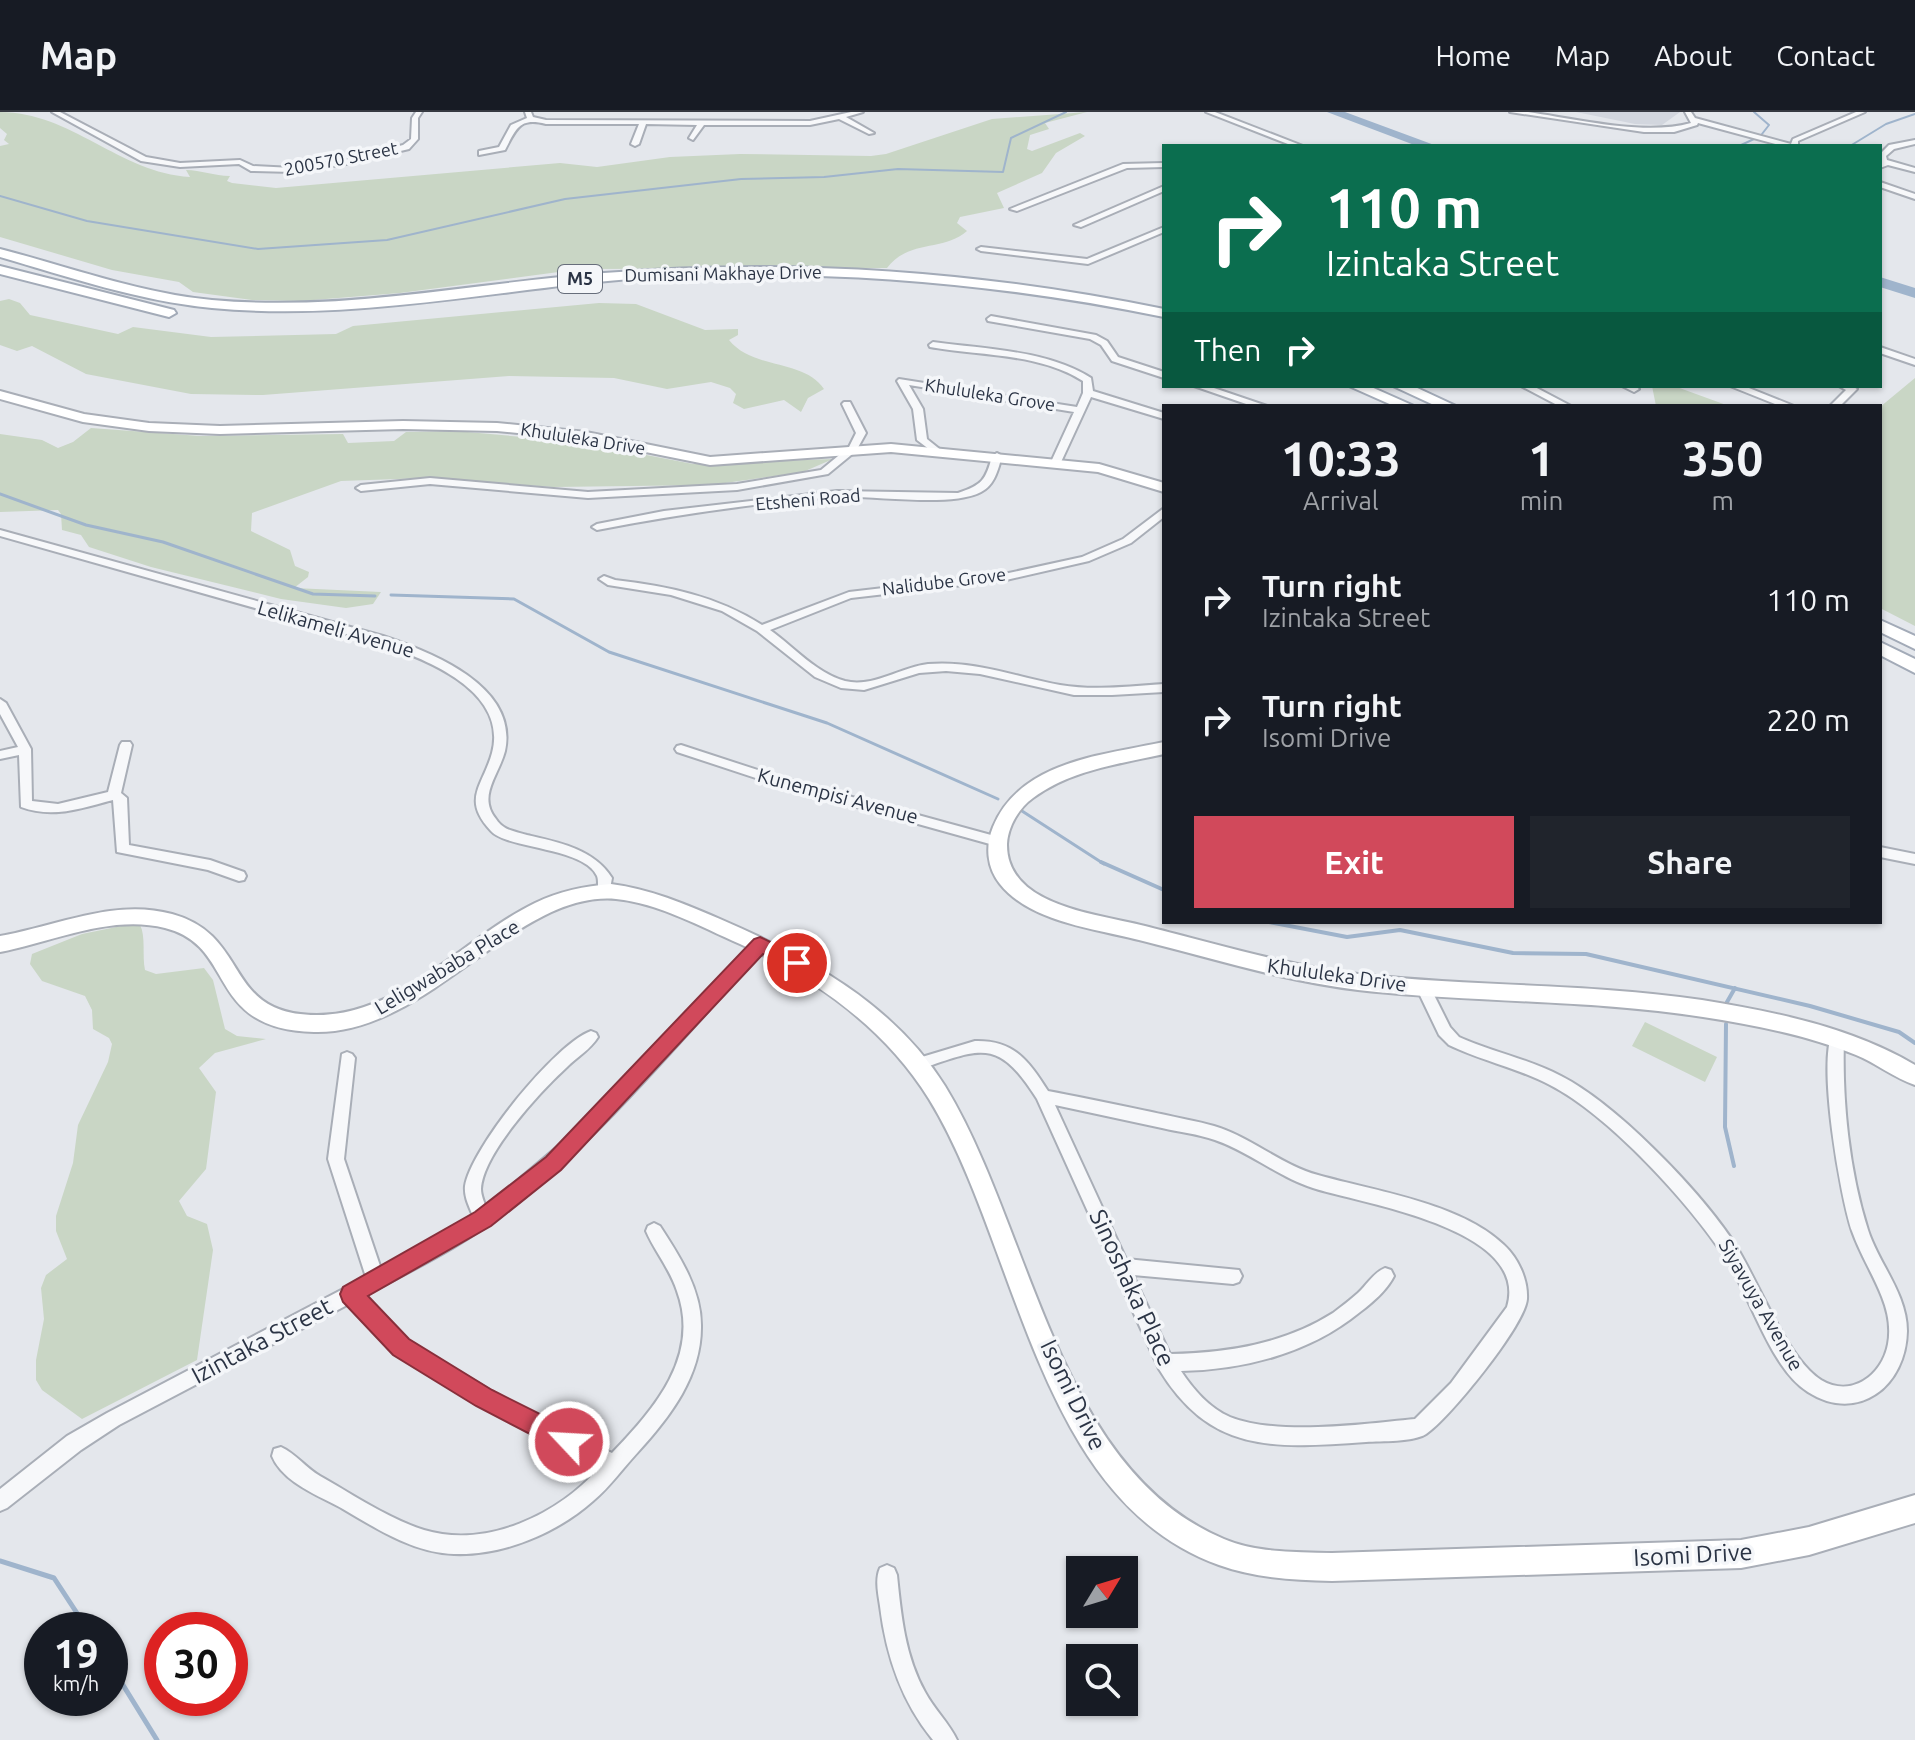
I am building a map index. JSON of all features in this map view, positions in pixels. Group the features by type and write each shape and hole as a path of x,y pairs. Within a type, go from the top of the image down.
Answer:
{"main road":[{"name":"Dumisani Makhaye Drive","path":"0,253 148,294 233,306 338,306 603,277 788,270 988,283 1162,313"},
{"name":"Dumisani Makhaye Drive","path":"0,270 130,306 228,319 337,318 642,286 782,282 882,286 998,298 1162,327"},
{"path":"1361,388 1402,404"},
{"path":"1405,388 1444,404"},
{"path":"1882,626 1915,643"},
{"path":"1882,649 1915,667"}],"street":[{"name":"200570 Street","path":"55,112 144,159 180,165 240,162 255,170 282,171 397,150 414,139 413,126 419,112"},
{"path":"482,153 502,148 505,133 530,115 643,122 810,123 860,112"},
{"path":"1209,112 1294,144"},
{"path":"1513,112 1658,131 1691,127 1696,122 1690,115"},
{"path":"1794,144 1795,140 1862,112"},
{"path":"1690,115 1776,144"},
{"path":"842,118 871,133"},
{"path":"635,144 643,122"},
{"path":"693,138 701,123"},
{"path":"1915,142 1886,150 1882,156 1882,163 1915,170"},
{"path":"1014,209 1126,166 1162,165"},
{"path":"1882,185 1915,197"},
{"path":"1078,225 1162,189"},
{"path":"981,249 1088,262 1162,230"},
{"path":"991,319 1093,337 1104,343 1110,356 1162,374"},
{"path":"933,345 1073,370 1088,380 1088,393 1056,462"},
{"path":"1882,351 1915,362"},
{"name":"Khululeka Grove","path":"937,451 922,440 918,409 902,381 1079,410"},
{"path":"1205,388 1256,404"},
{"path":"1530,388 1562,404"},
{"path":"1740,388 1784,404"},
{"path":"1088,393 1162,415"},
{"name":"Khululeka Drive","path":"0,395 83,418 149,427 220,430 403,425 497,427 586,436 710,461 853,449 937,451 1056,462 1130,475 1162,487"},
{"path":"361,488 430,481 588,495 692,492 815,474 835,466 853,449 861,433 847,404"},
{"name":"Etsheni Road","path":"597,527 664,514 837,494 959,496 980,489 992,475 997,456"},
{"name":"Nalidube Grove","path":"762,629 849,595 1006,577 1021,569 1052,567 1093,556 1134,540 1162,513"},
{"name":"Lelikameli Avenue","path":"0,533 379,639 437,661 474,688 494,716 500,742 483,792 489,822 499,832 591,859 604,876 607,884 604,890"},
{"path":"604,579 612,583 695,595 717,603 762,629 824,676 850,686 871,686 928,668 994,671 1067,690 1162,688"},
{"path":"0,703 25,749 26,804 35,808 53,808 114,795 121,798 122,849 210,865 239,876"},
{"path":"114,795 126,745"},
{"path":"0,755 25,749"},
{"name":"Kunempisi Avenue","path":"681,749 775,780 997,841"},
{"path":"997,841 1013,805 1040,783 1162,749"},
{"name":"Khululeka Drive","path":"997,841 1000,867 1006,878 1017,891 1042,905 1283,969 1359,982 1673,1005 1837,1038 1872,1051 1915,1076"},
{"path":"1882,852 1915,859"},
{"name":"Leligwababa Place","path":"0,944 126,915 173,921 212,942 234,989 256,1011 300,1024 343,1023 392,1005 544,909 575,895 604,890"},
{"name":"Isomi Drive","path":"604,890 660,903 760,944 846,995 917,1064 955,1123 1057,1369 1104,1460 1151,1512 1219,1551 1251,1559 1314,1566 1741,1554 1809,1541 1915,1509"},
{"name":"Izintaka Street","path":"0,1501 74,1443 113,1419 376,1281 483,1219 534,1180 582,1136 760,944"},
{"name":"Siyavuya Avenue","path":"1423,987 1444,1031 1454,1041 1548,1075 1592,1105 1622,1133 1725,1241 1797,1372 1824,1392 1854,1397 1862,1395 1892,1362 1898,1332 1890,1296 1856,1217 1834,1068 1837,1038"},
{"path":"483,1219 473,1190 486,1154 556,1064 591,1037"},
{"name":"Sinoshaka Place","path":"917,1064 967,1048 988,1045 1007,1050 1021,1061 1043,1096 1165,1363 1191,1400 1232,1427 1276,1433 1419,1428 1461,1387 1516,1307 1518,1282 1500,1254 1481,1237 1438,1216 1400,1202 1316,1182 1277,1166 1234,1139 1043,1096"},
{"path":"347,1058 336,1159 342,1187 376,1281"},
{"path":"281,1456 297,1474 315,1486 412,1535 435,1543 472,1543 537,1526 584,1497 678,1389 686,1371 692,1341 691,1302 682,1276 654,1231"},
{"path":"1120,1266 1233,1276"},
{"path":"1165,1363 1238,1357 1329,1328 1363,1303 1385,1276"},
{"path":"351,1294 401,1347 524,1420 615,1464"},
{"path":"887,1575 894,1645 904,1674 921,1707 946,1740"}],"shaded area":[{"path":"1576,112 1680,112 1662,125 1635,124"}],"green space":[{"path":"0,112 50,122 118,155 165,173 190,177 186,170 197,171 230,176 227,181 232,183 276,188 560,163 597,167 670,157 740,154 871,156 886,154 992,119 1087,112 1045,123 1049,129 1030,135 1027,149 1032,151 1080,133 1085,136 1056,153 1042,173 997,193 1004,208 960,217 957,223 967,231 947,242 905,253 887,268 581,269 400,293 301,301 252,300 193,292 179,282 112,270 0,237 0,146 9,144 4,140 7,134 0,128"},
{"path":"9,299 20,303 30,315 118,334 133,327 211,337 336,334 353,326 599,303 636,304 705,330 738,329 738,335 729,340 739,349 764,361 804,373 824,389 808,398 801,412 784,400 744,409 733,403 736,394 730,388 711,382 667,389 614,378 509,376 263,395 191,394 86,374 32,346 17,351 0,345 0,301"},
{"path":"1915,378 1915,626 1882,609 1882,405"},
{"path":"1652,388 1680,388 1724,404 1656,404"},
{"path":"91,428 200,436 343,434 348,443 394,441 406,432 456,431 579,442 693,464 833,459 803,472 711,485 553,487 426,478 341,481 252,513 251,531 290,550 295,566 309,572 308,577 294,588 381,592 373,604 346,608 281,599 151,567 89,547 81,535 62,530 58,510 0,512 0,434 42,440 58,448 73,442"},
{"path":"140,925 145,970 156,974 204,968 213,980 225,1029 237,1036 266,1039 215,1053 199,1068 216,1092 206,1169 179,1201 187,1216 207,1224 213,1250 197,1360 82,1419 42,1390 36,1380 36,1360 44,1319 41,1288 46,1275 67,1259 56,1231 56,1216 73,1163 78,1125 108,1062 112,1044 109,1038 93,1029 92,1010 85,996 42,981 30,964 32,954 82,934"},
{"path":"1645,1022 1717,1057 1705,1082 1632,1046"}],"waterway":[{"path":"0,196 87,221 258,249 387,240 565,199 741,179 824,177 898,169 1003,172 1011,138 1066,112"},
{"path":"1333,112 1424,144"},
{"path":"1754,112 1769,125 1762,134"},
{"path":"1853,144 1886,124 1915,114"},
{"path":"1743,144 1754,139"},
{"path":"1882,283 1915,293"},
{"path":"0,494 86,525 163,542 313,594 375,596"},
{"path":"391,595 514,599 609,652 827,723 998,799"},
{"path":"1022,811 1104,864"},
{"path":"1101,862 1162,889"},
{"path":"1279,924 1347,937 1400,930 1513,953 1586,954 1735,989"},
{"path":"1727,1002 1735,989"},
{"path":"1735,989 1899,1032 1915,1043"},
{"path":"1726,1024 1725,1127 1734,1166"},
{"path":"0,1561 54,1578 76,1612"},
{"path":"128,1693 157,1740"}],"route":[{"path":"569,1442 484,1398 401,1347 351,1294 440,1247 503,1205 554,1163 760,944 797,963"}]}
